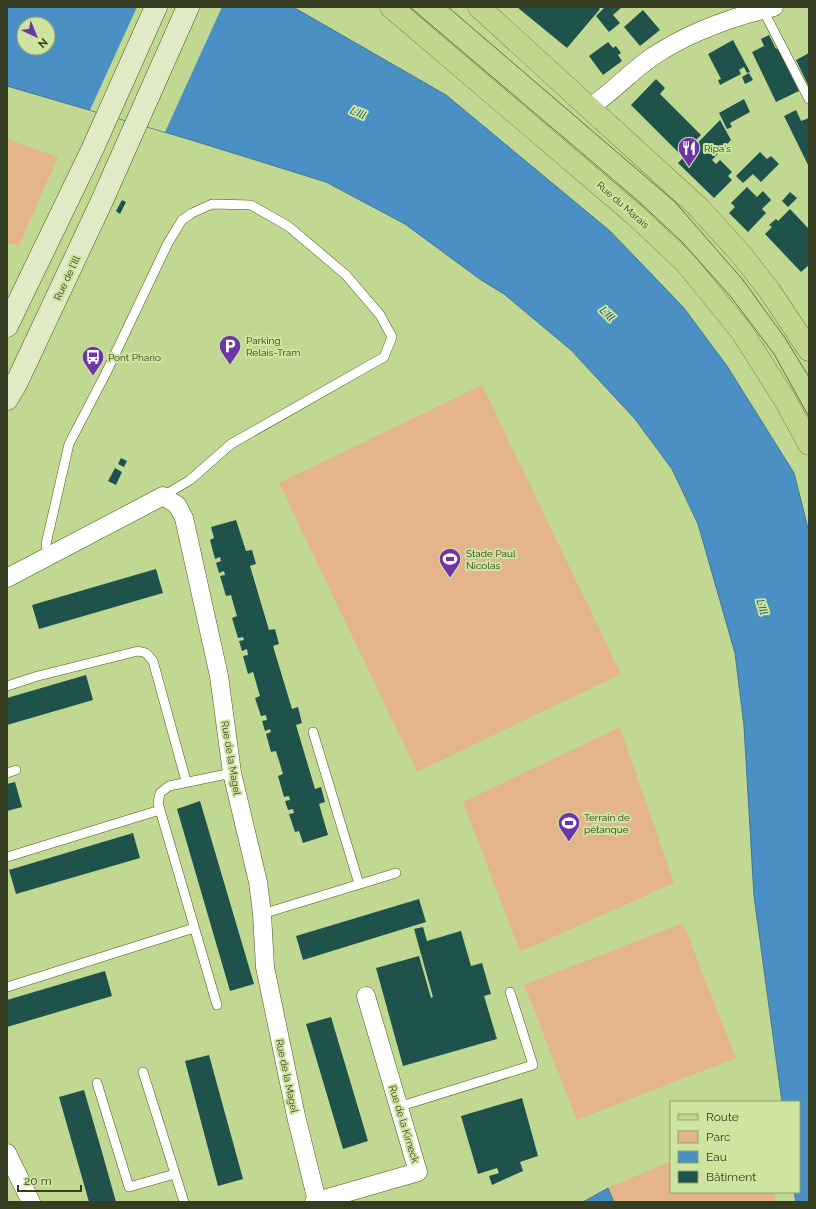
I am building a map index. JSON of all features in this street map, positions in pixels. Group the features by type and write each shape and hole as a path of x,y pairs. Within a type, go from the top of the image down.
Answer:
{"main road":[{"path":"7,326 92,150 156,7"},
{"name":"Rue de l'Ill","path":"7,399 64,284 188,7"},
{"name":"Rue du Marais","path":"392,7 635,215 686,263 742,332 774,381 809,444"},
{"path":"479,7 674,184 714,224 769,290 809,350"}],"street":[{"path":"590,107 604,98 652,57 700,30 769,8"},
{"path":"7,578 48,555 164,496"},
{"name":"Rue de la Magel","path":"164,496 177,505 184,518 219,676 232,773 258,882 262,914 265,966 315,1202"},
{"name":"Rue de la Kirneck","path":"315,1202 418,1172 366,996"},
{"path":"7,1153 31,1202"}],"lane":[{"path":"769,8 809,99"},
{"path":"48,555 46,544 69,444 106,373 168,243 182,220 192,213 212,204 251,205 288,226 346,275 380,315 392,337 384,357 230,444 190,480 164,496"},
{"path":"7,686 38,676 138,651 146,653 153,661 186,781"},
{"path":"313,732 359,884"},
{"path":"7,773 16,770"},
{"path":"217,1005 158,803 160,793 169,786 186,781 232,773"},
{"path":"7,857 160,810"},
{"path":"262,914 396,873"},
{"path":"7,987 194,928"},
{"path":"398,1107 533,1065 510,992"},
{"path":"143,1072 184,1202"},
{"path":"97,1083 128,1187 175,1174"}],"green space":[{"path":"7,139 58,157 19,245 7,244"},
{"name":"Stade Paul Nicolas","path":"482,385 621,674 417,772 279,483"},
{"name":"Terrain de pétanque","path":"620,727 674,883 520,952 463,802"},
{"path":"683,923 736,1058 577,1120 524,985"},
{"path":"670,1161 670,1193 774,1193 776,1202 614,1202 608,1188"}],"water":[{"name":"L'Ill","path":"7,7 293,7 446,95 610,231 684,308 727,366 794,473 809,532 809,1202 796,1202 794,1193 800,1193 800,1101 782,1101 754,896 744,726 735,653 698,524 672,469 635,419 571,350 504,294 481,280 405,224 326,182 188,139 7,86"},
{"path":"608,1188 614,1202 583,1202"}],"pier":[{"path":"137,7 222,7 165,132 90,110"}],"building":[{"path":"517,7 598,7 600,9 567,48"},
{"path":"605,7 622,7 613,15 620,23 609,32 596,16"},
{"path":"643,10 660,30 640,46 624,27"},
{"path":"769,35 776,49 778,48 787,62 785,63 799,91 776,102 752,52 764,46 761,39"},
{"path":"733,40 750,72 747,73 744,67 739,70 741,74 720,85 718,80 721,79 708,54"},
{"path":"608,42 613,48 616,46 621,53 618,55 622,61 603,75 589,56"},
{"path":"809,53 809,87 796,60"},
{"path":"749,73 753,80 745,84 742,77"},
{"path":"656,79 665,88 660,94 701,135 681,155 631,105"},
{"path":"744,99 750,112 730,123 732,127 727,129 719,113"},
{"path":"796,110 801,121 809,118 809,167 784,116"},
{"path":"720,120 731,140 712,160 716,164 720,160 732,172 728,176 732,180 714,198 678,163"},
{"path":"760,152 767,159 771,156 779,164 761,182 753,174 743,183 736,176"},
{"path":"747,187 757,197 763,191 771,200 762,209 766,213 748,232 729,213 735,207 731,203"},
{"path":"790,192 797,198 788,207 782,201"},
{"path":"122,200 126,202 120,214 116,211"},
{"path":"790,209 808,228 809,226 809,265 801,272 765,234 772,227 769,225 776,219 778,221"},
{"path":"121,458 127,461 124,467 118,464"},
{"path":"115,468 122,472 116,485 108,481"},
{"path":"236,520 246,551 252,550 256,564 250,566 269,630 275,629 279,644 273,646 292,709 298,707 302,723 296,725 315,789 321,787 325,802 319,804 328,835 303,843 299,831 295,832 289,814 294,813 293,809 288,810 285,801 290,800 289,796 284,797 278,776 283,774 276,751 271,752 266,734 271,732 270,729 265,731 262,721 267,720 266,715 261,716 255,698 260,696 253,672 248,674 243,656 248,655 247,649 242,651 239,641 244,640 243,637 238,638 232,618 237,616 231,595 226,596 220,576 225,575 224,571 219,573 216,563 221,561 220,557 215,559 210,540 214,538 211,527"},
{"path":"156,569 163,593 39,629 32,605"},
{"path":"86,675 93,700 7,725 7,698"},
{"path":"15,782 22,807 7,811 7,784"},
{"path":"200,801 254,984 230,991 177,809"},
{"path":"133,833 140,858 16,894 9,870"},
{"path":"419,899 426,922 303,960 296,936"},
{"path":"423,927 427,941 461,931 471,966 482,963 491,994 484,996 497,1039 403,1066 376,968 419,956 431,998 433,997 414,929"},
{"path":"105,971 112,996 7,1027 7,1000"},
{"path":"331,1017 368,1141 343,1149 306,1024"},
{"path":"209,1055 243,1179 218,1186 185,1061"},
{"path":"84,1090 116,1202 89,1202 59,1097"},
{"path":"522,1098 538,1156 520,1162 523,1171 492,1185 489,1176 499,1173 497,1168 478,1174 461,1116"}],"tram line":[{"path":"410,7 637,200 682,242 731,297 774,354 809,417"},
{"path":"448,7 675,202 743,280 785,338 809,377"}],"place":[{"name":"Ripa's","path":"689,168"},
{"name":"Parking Relais-Tram","path":"230,366"},
{"name":"Pont Phario","path":"93,376"},
{"name":"Stade Paul Nicolas","path":"450,578"},
{"name":"Terrain de pétanque","path":"569,842"}]}
